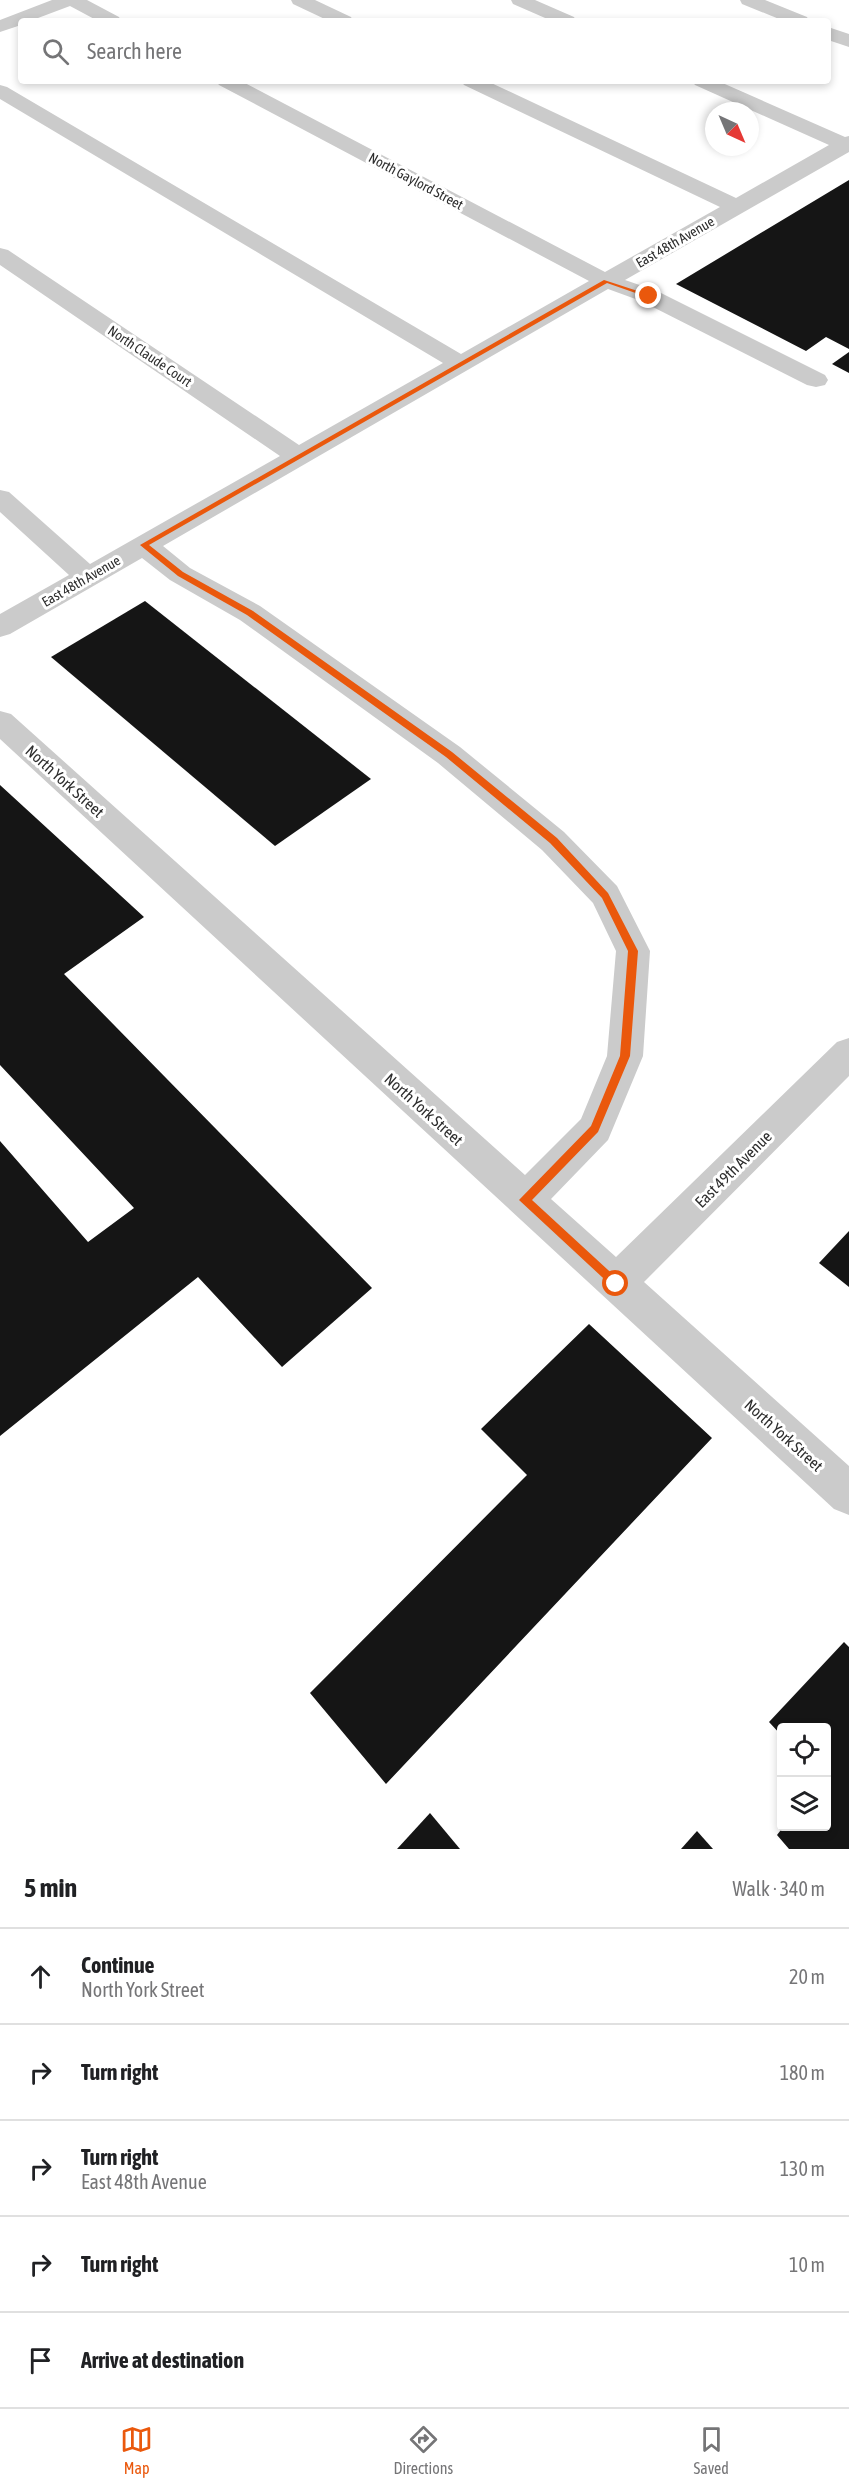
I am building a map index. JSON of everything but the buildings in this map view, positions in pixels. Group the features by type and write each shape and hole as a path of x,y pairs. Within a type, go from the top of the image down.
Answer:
{"street":[{"path":"22,18 71,0 106,18"},
{"path":"300,0 338,18"},
{"path":"520,0 560,18"},
{"path":"749,0 793,18"},
{"path":"0,26 18,19"},
{"path":"831,34 849,41"},
{"name":"North Gaylord Street","path":"232,84 606,281 649,296 816,380"},
{"path":"477,84 736,206"},
{"path":"709,84 848,144"},
{"path":"0,91 461,364"},
{"name":"East 48th Avenue","path":"0,627 848,144"},
{"name":"North Claude Court","path":"0,255 299,457"},
{"path":"0,498 88,577"},
{"path":"144,545 180,574 250,613 449,755 553,841 605,895 633,951 625,1056 595,1129 525,1200"},
{"name":"North York Street","path":"0,722 849,1494"},
{"name":"East 49th Avenue","path":"616,1284 849,1053"}],"route":[{"path":"616,1284 525,1200 595,1129 625,1056 633,951 605,895 553,841 449,755 250,613 180,574 144,545 606,281 649,296"}]}
